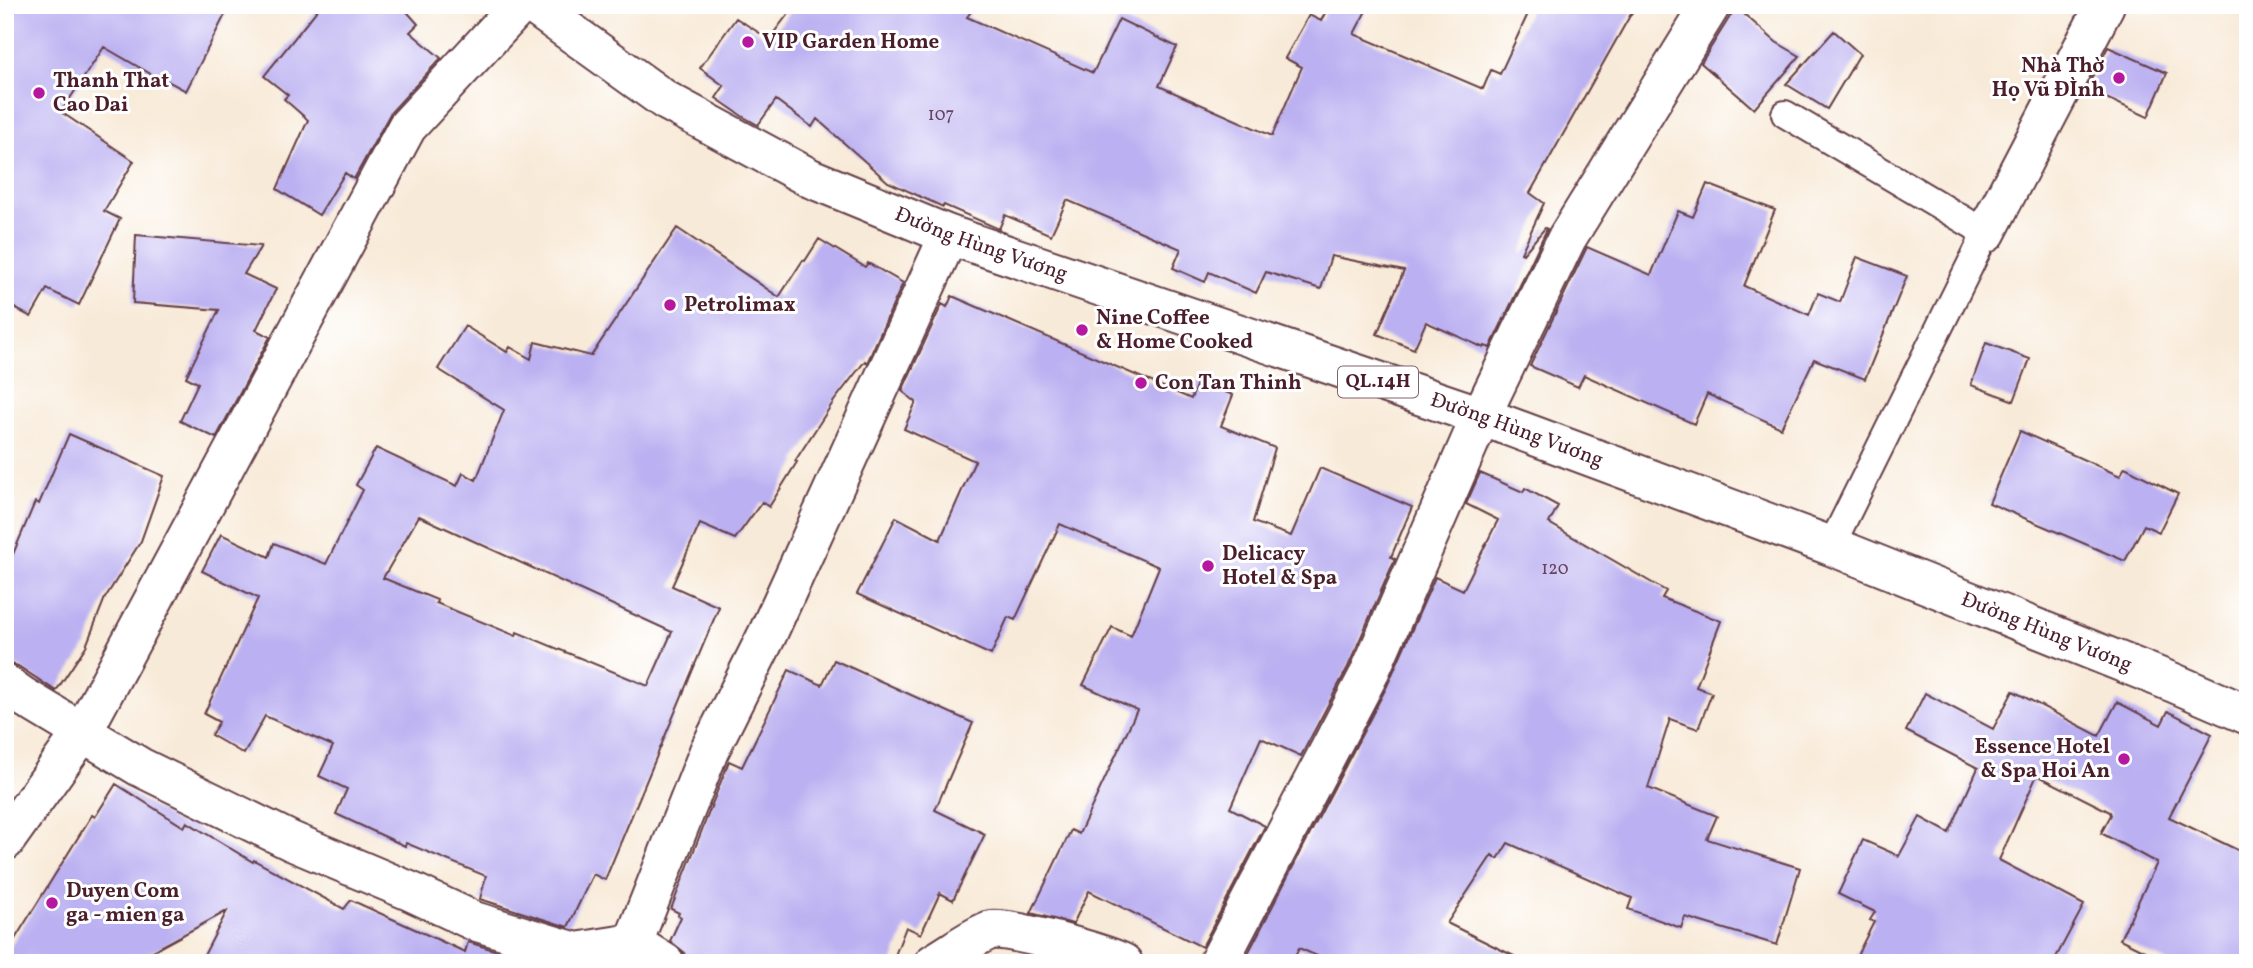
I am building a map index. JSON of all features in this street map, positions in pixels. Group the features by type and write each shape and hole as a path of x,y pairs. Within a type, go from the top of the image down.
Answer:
{"street":[{"path":"5,841 82,733 407,127 520,5"},
{"name":"Đường Hùng Vương","path":"533,5 677,106 810,178 949,234 1481,416 1831,546 2248,715"},
{"path":"1219,963 1368,676 1481,416 1567,238 1711,5"},
{"path":"1986,233 2105,5"},
{"path":"633,943 709,751 768,633 949,234"},
{"path":"5,684 140,767 291,841 474,921 576,952 633,943 665,963"},
{"path":"934,963 993,929 1040,938 1108,956 1123,963"}],"lane":[{"path":"1785,114 1986,233 1831,546"}],"building":[{"path":"19,5 230,5 186,91 104,47 61,112 134,161 104,211 120,219 79,305 47,289 31,317 5,303 5,26"},
{"path":"321,5 401,5 418,24 410,32 441,58 391,112 354,179 345,173 319,215 277,189 308,120 284,99 288,95 264,76"},
{"path":"795,5 976,5 967,17 1093,73 1119,19 1177,47 1159,86 1272,136 1302,67 1285,58 1309,15 1321,21 1329,5 1369,5 1354,34 1483,89 1491,70 1500,74 1532,5 1636,5 1530,193 1544,203 1521,253 1547,229 1490,348 1484,348 1426,322 1414,349 1377,334 1404,271 1331,256 1321,289 1266,272 1256,293 1209,272 1205,282 1173,268 1181,249 1067,200 1051,235 1005,215 999,229 888,182 817,119 812,127 776,100 758,125 716,98 724,86 700,68 736,18 769,39"},
{"path":"1736,7 1776,42 1800,56 1754,109 1701,63"},
{"path":"1834,31 1860,54 1827,109 1786,84"},
{"name":"Nhà Thờ Họ Vũ ĐÌnh","path":"2108,47 2167,73 2148,117 2086,89"},
{"path":"1707,184 1775,210 1744,286 1809,315 1818,293 1840,302 1857,257 1907,276 1865,379 1814,359 1781,428 1707,394 1694,424 1584,375 1578,387 1530,366 1587,247 1651,275 1678,211 1693,217"},
{"path":"677,228 779,297 819,239 865,267 868,263 903,283 867,363 865,361 834,401 769,507 762,502 735,539 700,524 672,586 719,607 605,880 593,874 568,927 480,899 486,876 406,843 405,846 336,814 347,789 319,776 333,746 265,716 244,754 211,735 219,722 204,714 258,598 202,571 221,534 269,557 274,543 326,564 363,490 356,485 376,448 457,486 463,473 476,480 504,410 438,369 465,326 507,352 510,347 531,359 535,342 591,356","holes":["419,516 672,632 648,686 517,632 516,636 383,578"]},
{"path":"136,235 261,246 244,274 276,289 256,330 270,337 216,438 180,421 198,383 186,377 219,310 133,303"},
{"path":"952,296 1191,399 1198,381 1233,395 1221,426 1275,448 1253,522 1291,536 1320,468 1412,507 1391,557 1395,559 1348,667 1301,756 1261,738 1230,808 1265,826 1202,947 1089,891 1073,924 1031,913 1071,830 1079,834 1137,710 1083,685 1112,627 1131,636 1159,567 1060,524 1015,620 1008,617 991,655 857,594 896,517 940,540 975,461 904,429 916,402 902,391 942,304 947,307"},
{"path":"1986,343 2030,359 2014,401 1971,385"},
{"path":"2020,431 2120,476 2125,467 2178,494 2159,532 2144,525 2125,561 1989,503"},
{"path":"69,434 164,476 141,541 105,598 86,646 56,691 18,666 5,662 5,573 35,502 39,504"},
{"path":"1480,473 1523,492 1525,488 1558,506 1549,523 1666,591 1662,598 1721,621 1696,687 1712,693 1698,729 1670,719 1648,788 1717,816 1707,839 1800,868 1777,945 1685,917 1681,928 1628,909 1632,898 1508,843 1498,859 1492,855 1447,923 1528,963 1333,963 1299,948 1292,963 1243,963 1387,686 1435,577 1463,590 1498,520 1466,504"},
{"path":"834,660 973,723 935,810 985,834 953,900 940,893 921,934 906,927 892,963 694,963 686,959 684,952 670,941 681,917 671,909 729,761 742,767 789,670 822,685"},
{"path":"2013,691 2099,736 2117,702 2161,725 2168,711 2212,734 2169,817 2248,855 2248,963 2169,963 2120,939 2157,863 2101,833 2111,815 2110,812 2037,775 1999,860 2084,905 2053,963 1853,963 1874,922 1870,920 1875,912 1838,894 1863,840 1899,856 1920,817 1949,833 1978,768 1906,731 1925,693 1993,729"},
{"path":"116,784 184,827 187,822 253,862 254,860 344,909 351,900 465,952 468,942 536,963 200,963 227,911 131,963 5,963 5,955 92,815 95,817"}],"place":[{"name":"VIP Garden Home","path":"748,42"},
{"name":"Nhà Thờ Họ Vũ ĐÌnh","path":"2119,78"},
{"name":"Thanh That Cao Dai","path":"39,93"},
{"name":"Petrolimax","path":"670,305"},
{"name":"Nine Coffee & Home Cooked","path":"1082,330"},
{"name":"Con Tan Thinh","path":"1141,383"},
{"name":"Delicacy Hotel & Spa","path":"1208,566"},
{"name":"Essence Hotel & Spa Hoi An","path":"2124,759"},
{"name":"Duyen Com ga - mien ga","path":"52,903"}]}
